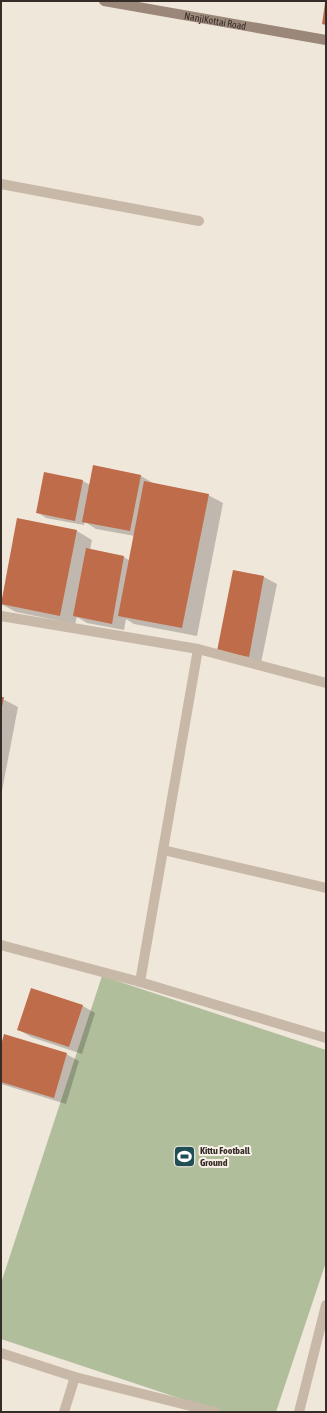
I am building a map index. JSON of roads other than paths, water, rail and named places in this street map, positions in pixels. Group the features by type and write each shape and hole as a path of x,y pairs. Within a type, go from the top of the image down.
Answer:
{"main road":[{"name":"NanjiKottai Road","path":"104,1 326,40"}],"street":[{"path":"1,184 199,221"},
{"path":"1,616 198,650 326,683"},
{"path":"140,982 198,650"},
{"path":"163,850 326,888"},
{"path":"1,945 140,982 326,1038"},
{"path":"299,1412 326,1308"},
{"path":"1,1353 75,1377 216,1412"},
{"path":"64,1412 75,1377"}],"place":[{"name":"Kittu Football Ground","path":"184,1156"}]}
